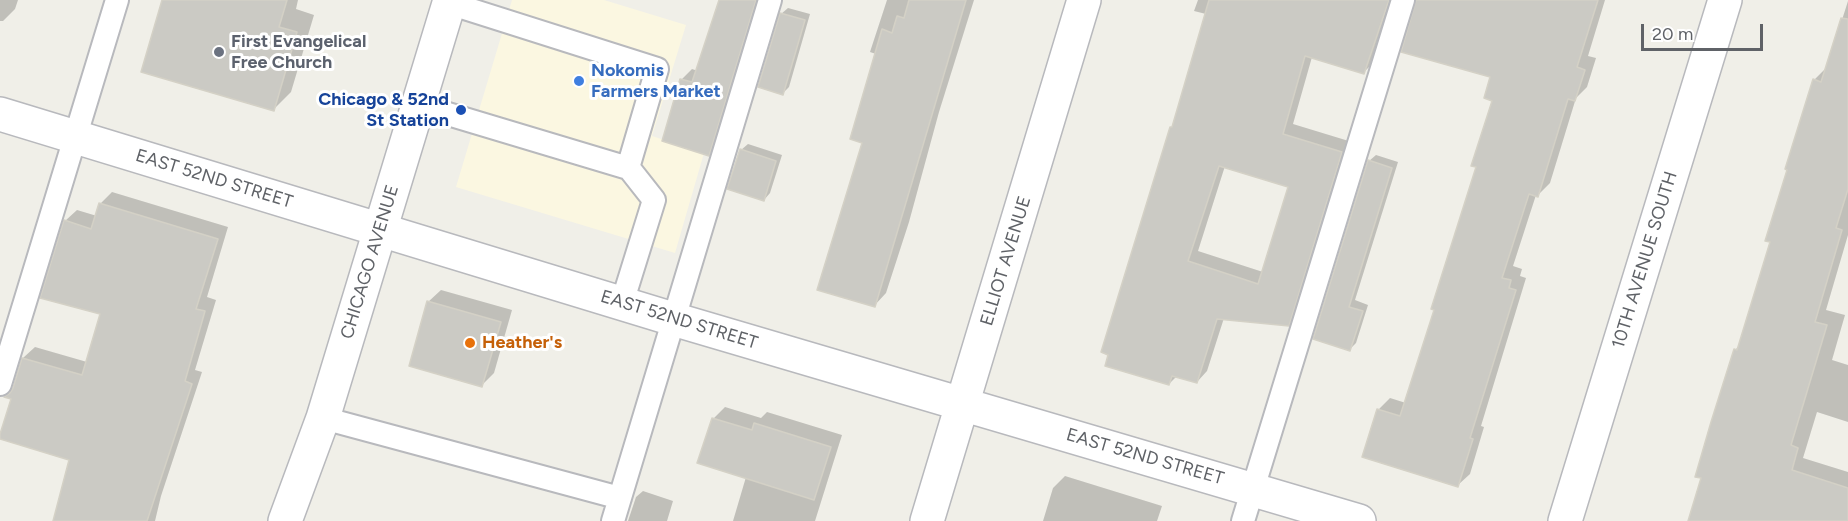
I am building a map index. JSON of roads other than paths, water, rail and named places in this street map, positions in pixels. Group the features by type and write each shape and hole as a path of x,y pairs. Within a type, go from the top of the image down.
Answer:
{"street":[{"name":"ELLIOT AVENUE","path":"927,521 1084,0"},
{"name":"10TH AVENUE SOUTH","path":"1565,521 1725,0"},
{"name":"CHICAGO AVENUE","path":"285,521 323,418 449,2"},
{"name":"EAST 52ND STREET","path":"0,114 622,303 1359,521"}],"lane":[{"path":"0,384 117,0"},
{"path":"613,521 770,0"},
{"path":"1243,521 1403,0"},
{"path":"449,2 657,69 628,167"},
{"path":"418,105 628,167 654,200 622,303"},
{"path":"323,418 620,498"}],"place":[{"name":"First Evangelical Free Church","path":"219,52"},
{"name":"Nokomis Farmers Market","path":"579,81"},
{"name":"Chicago & 52nd St Station","path":"461,110"},
{"name":"Heather's","path":"470,343"}]}
